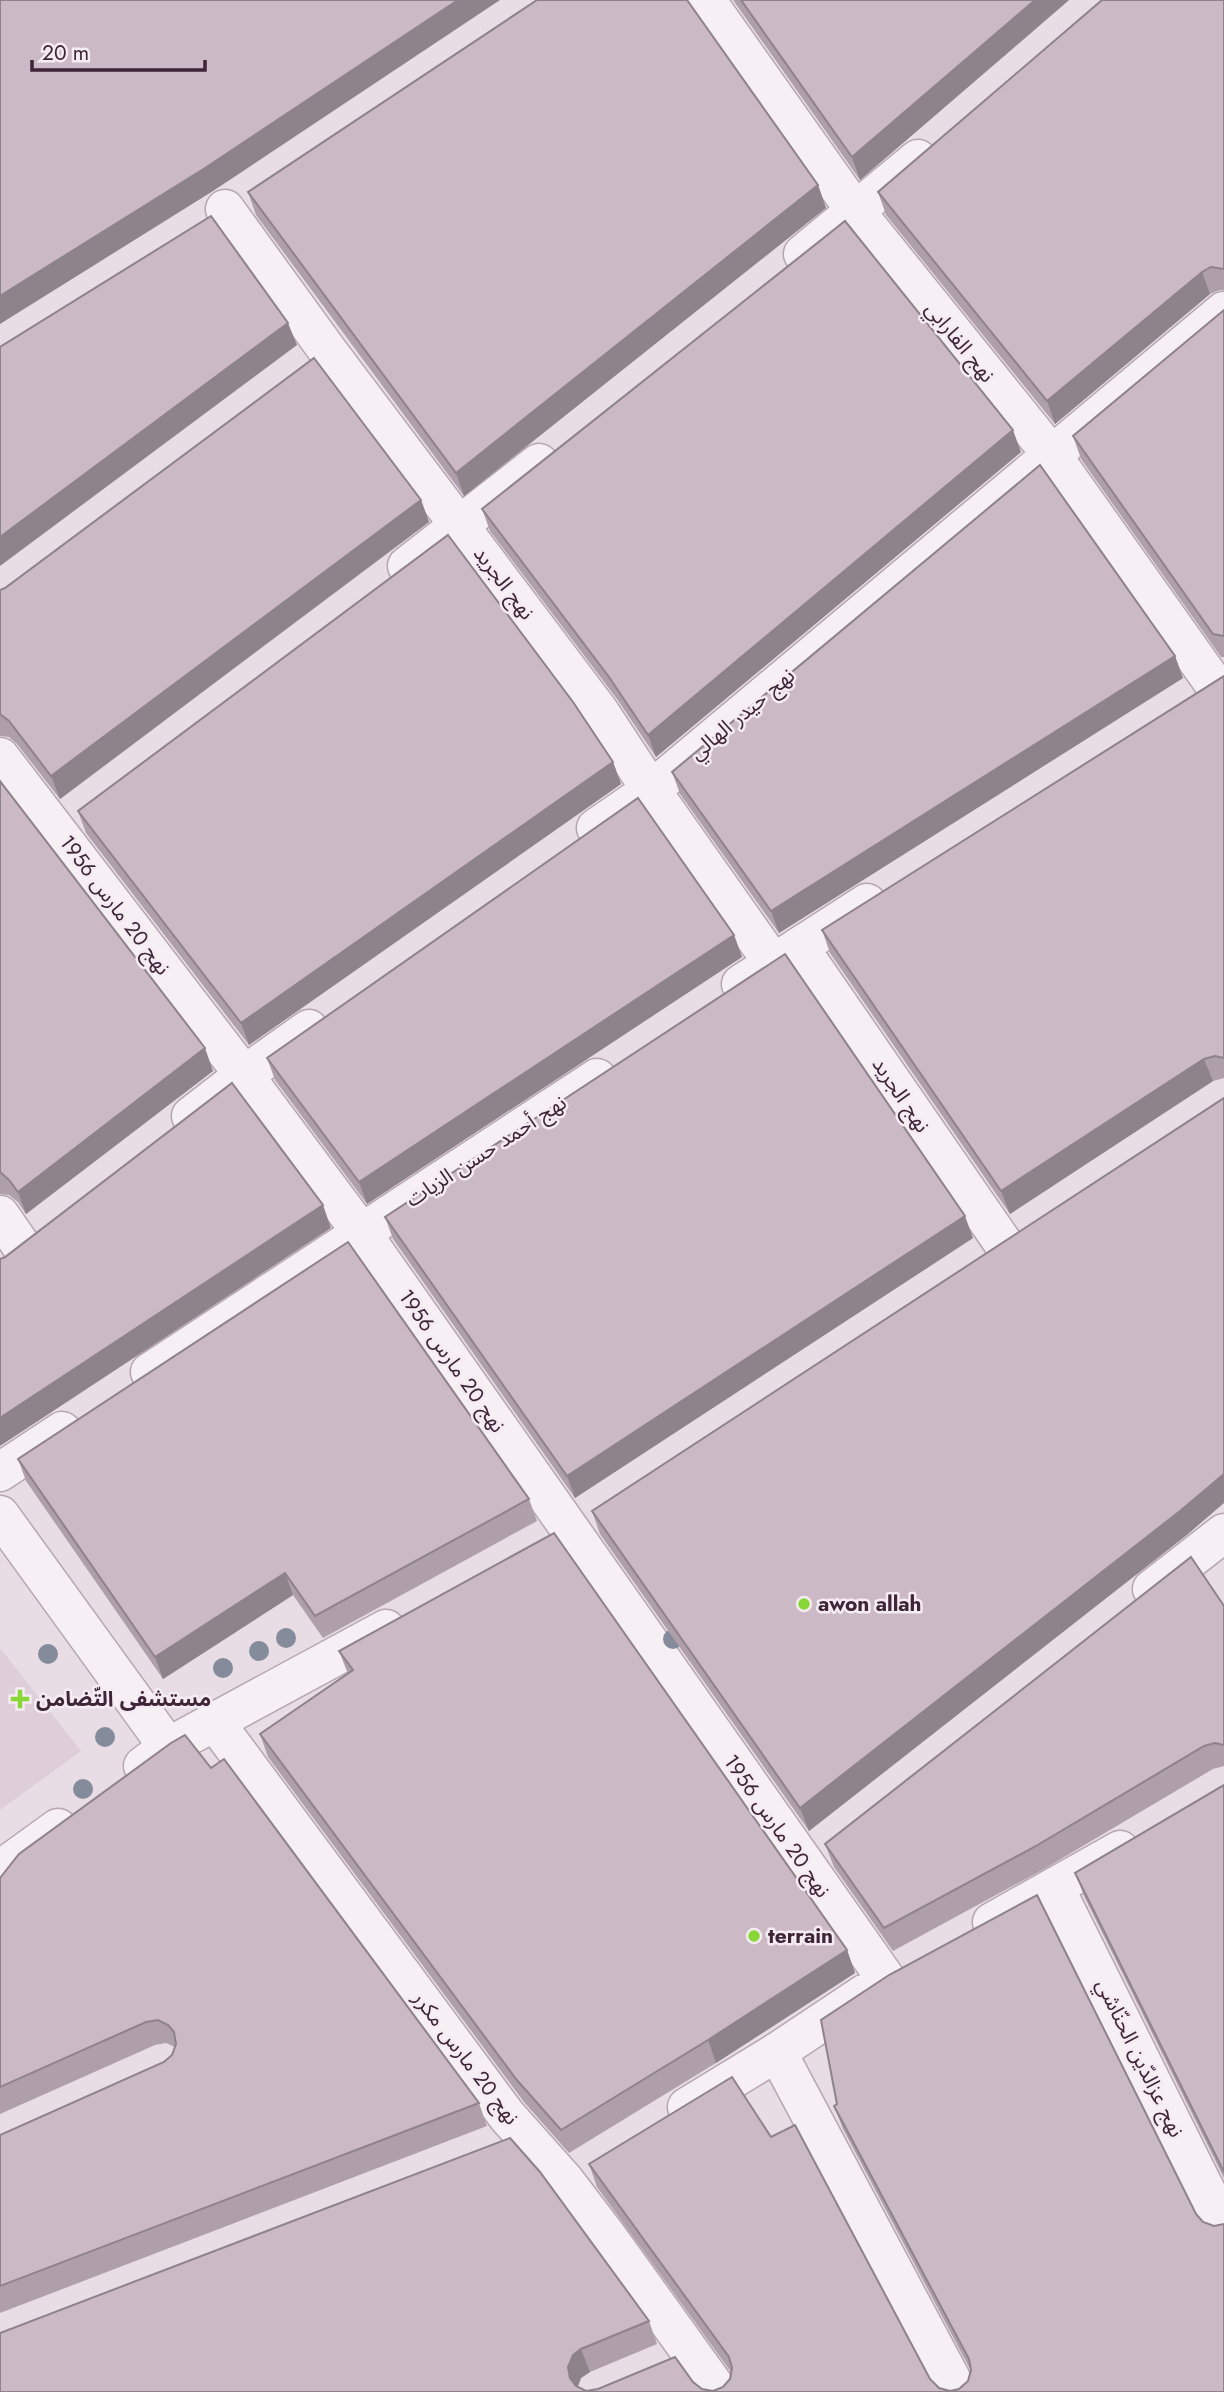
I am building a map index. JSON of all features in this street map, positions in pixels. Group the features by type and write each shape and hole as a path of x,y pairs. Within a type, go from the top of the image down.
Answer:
{"street":[{"name":"نهج الفارابي","path":"706,0 856,212 1051,454 1219,681"},
{"path":"781,271 949,133"},
{"name":"نهج الجريد","path":"259,187 213,217 327,350 598,711 651,790 1015,1235 969,1265"},
{"name":"نهج حيدر الهالي","path":"572,845 651,790 1224,311"},
{"path":"295,374 327,350"},
{"path":"384,583 568,441"},
{"path":"1180,706 1219,681"},
{"name":"نهج 20 مارس 1956","path":"0,757 68,820 244,1074 361,1232 557,1535 803,1863 898,1973 777,2052"},
{"path":"716,1000 892,888"},
{"path":"159,1140 244,1074 334,1011"},
{"name":"نهج أحمد حسن الزيات","path":"0,1472 624,1060"},
{"path":"0,1214 11,1254 54,1222"},
{"path":"557,1535 603,1506"},
{"path":"0,1515 168,1748"},
{"path":"1127,1609 1224,1533"},
{"path":"0,1870 168,1748 411,1615"},
{"name":"نهج 20 مارس مكرر","path":"215,1723 507,2116 565,2181 719,2392"},
{"path":"958,1940 1055,1888 1150,1832"},
{"path":"803,1863 836,1838"},
{"name":"نهج عزالدّين الحنّاشي","path":"1055,1888 1224,2227"},
{"path":"659,2124 777,2052 958,2392"},
{"path":"487,2150 525,2135"},
{"path":"565,2181 600,2160"},
{"path":"657,2368 692,2353"}],"shaded area":[{"name":"مستشفى التّضامن","path":"0,1648 81,1751 0,1810"}],"building":[{"path":"0,0 458,0 205,168 0,296"},
{"path":"537,0 687,0 818,185 456,473 248,192"},
{"path":"741,0 1035,0 852,157"},
{"path":"1102,0 1224,0 1224,269 1211,267 1202,272 1047,401 878,192"},
{"path":"211,216 288,323 0,537 0,347"},
{"path":"845,221 1013,430 648,735 609,677 482,509"},
{"path":"1224,310 1224,636 1213,634 1073,436"},
{"path":"314,358 421,500 51,776 9,721 0,714 0,590"},
{"path":"1040,465 1175,656 771,911 672,772"},
{"path":"448,535 573,702 613,762 241,1023 78,811"},
{"path":"1224,676 1224,1058 1215,1056 1204,1059 1001,1191 822,930"},
{"path":"0,781 205,1048 18,1192 0,1172"},
{"path":"638,798 734,935 359,1182 267,1058"},
{"path":"785,954 965,1216 567,1476 385,1217"},
{"path":"232,1083 323,1205 0,1418 0,1259"},
{"path":"1224,1098 1224,1474 800,1808 592,1511"},
{"path":"348,1242 529,1499 315,1616 285,1573 155,1657 18,1459"},
{"path":"554,1533 847,1950 708,2040 561,2130 516,2079 260,1734 353,1670 339,1651"},
{"path":"1191,1557 1224,1606 1224,1745 1215,1743 1204,1746 1036,1846 884,1928 825,1844"},
{"path":"185,1735 211,1768 224,1759 479,2103 0,2286 0,2135 164,2062 172,2055 176,2044 174,2032 168,2025 158,2020 146,2022 0,2087 0,1878 19,1854"},
{"path":"1224,1785 1224,2172 1075,1873"},
{"path":"1037,1895 1196,2214 1203,2222 1214,2226 1224,2224 1224,2392 0,2392 0,2333 510,2138 540,2172 649,2321 581,2349 573,2355 568,2367 570,2378 576,2386 586,2391 598,2389 675,2357 693,2382 702,2389 713,2391 723,2387 730,2379 732,2368 729,2357 589,2164 732,2077 771,2137 795,2125 930,2379 939,2388 950,2391 959,2389 968,2381 971,2370 969,2359 834,2106 837,2104 821,2020 889,1975"}],"place":[{"name":"awon allah","path":"804,1604"},
{"name":"مستشفى التّضامن","path":"20,1699"},
{"name":"terrain","path":"754,1936"}]}
